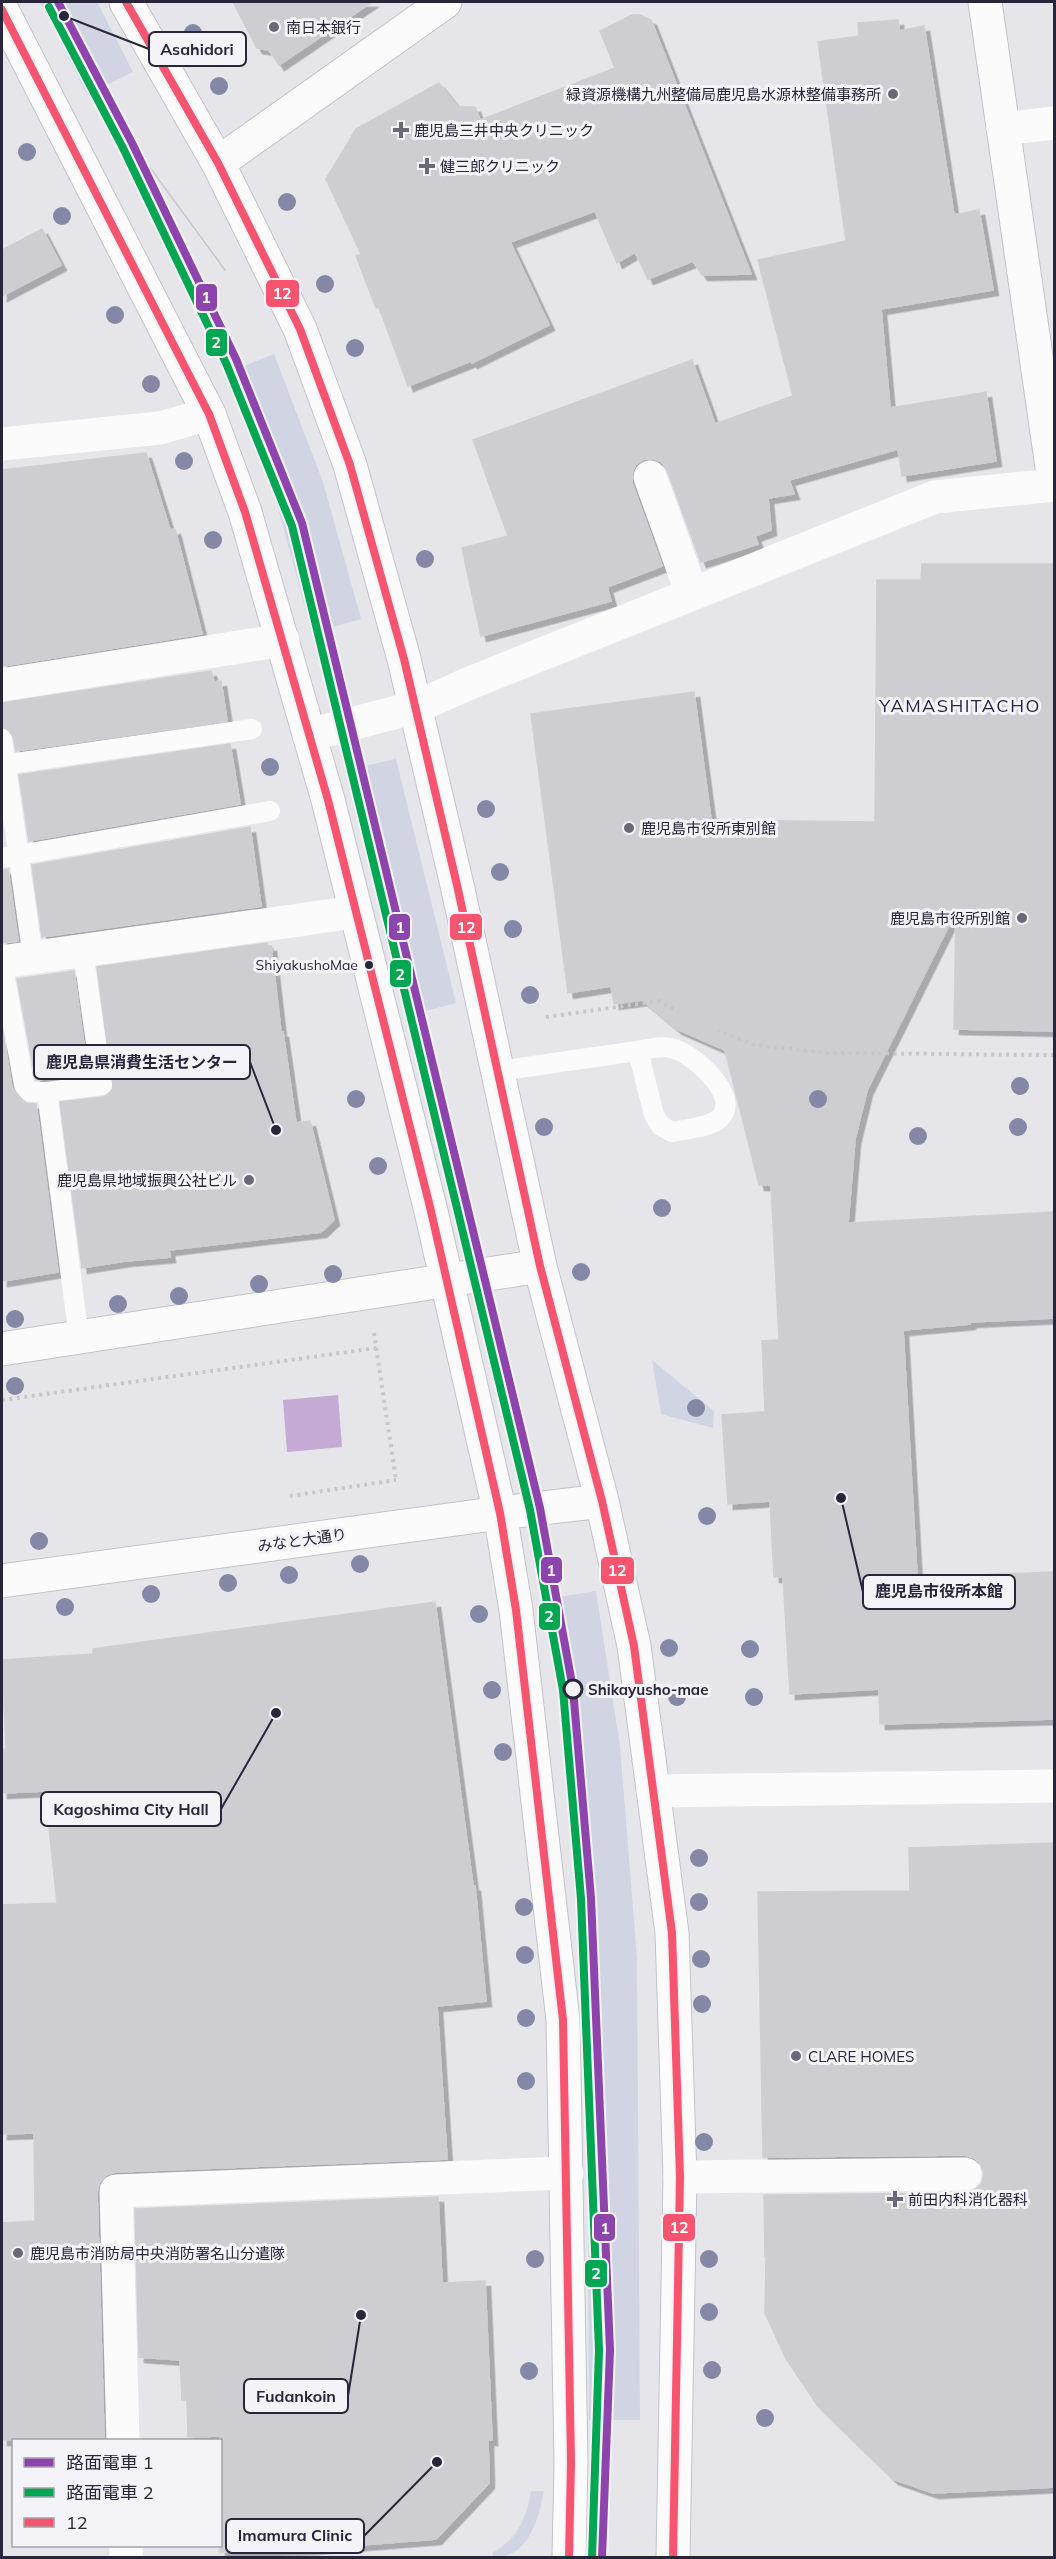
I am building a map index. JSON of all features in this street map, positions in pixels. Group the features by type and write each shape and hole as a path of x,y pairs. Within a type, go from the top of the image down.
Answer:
{"street":[{"path":"126,2 218,163 300,329 350,465 416,707 540,1266 602,1501 634,1646 672,1933 680,2176 673,2558"},
{"path":"218,163 445,2"},
{"path":"309,735 416,707 935,497 1054,483 985,2"},
{"path":"2,10 209,414 245,512 328,800 500,1513 516,1610 562,2020 567,2173 571,2462 569,2558"},
{"path":"1003,129 1054,123"},
{"path":"2,444 160,428 209,414"},
{"path":"650,477 692,594"},
{"path":"2,685 283,640"},
{"path":"12,961 355,912"},
{"path":"2,1349 540,1266"},
{"name":"みなと大通り","path":"2,1581 602,1501"},
{"path":"653,1791 1054,1786"},
{"path":"123,2439 116,2191 567,2173"},
{"path":"680,2176 965,2174"}],"lane":[{"path":"3,765 252,729"},
{"path":"2,739 10,856 12,961 24,1085 30,1092 102,1085 83,951"},
{"path":"10,856 270,811"},
{"path":"498,1071 638,1051 671,1047 695,1058 720,1085 725,1107 722,1116 712,1123 672,1132 661,1126 654,1115 638,1051"},
{"path":"47,1092 79,1338"}],"path":[{"path":"546,1017 659,1001 684,1015"},
{"path":"712,1028 754,1045 828,1053 1054,1054"},
{"path":"373,1325 397,1490"},
{"path":"2,1401 377,1348"}],"shaded area":[{"path":"40,2 97,2 133,72 87,95"},
{"path":"274,354 323,482 361,619 312,633 275,497 226,373"},
{"path":"396,759 456,1003 406,1016 346,770"},
{"path":"652,1360 714,1411 713,1428 661,1414"},
{"path":"338,1395 342,1447 287,1452 283,1400"},
{"path":"596,1591 620,1746 637,1958 640,2420 589,2420 587,1961 569,1751 545,1599"},
{"path":"531,2491 544,2491 539,2513 530,2535 515,2551 506,2556 494,2557 492,2553 508,2541 519,2527"}],"building":[{"path":"233,2 372,2 279,65 269,50 257,48"},
{"path":"632,15 640,15 651,20 751,274 702,275 693,261 648,279 635,252 617,263 595,211 510,242 549,325 472,363 471,361 408,386 379,307 376,308 356,256 361,254 326,179 356,129 439,83 458,107 475,107 480,120 615,68 600,31"},
{"path":"898,20 899,31 924,26 954,215 979,210 993,290 881,309 890,408 986,392 996,461 902,476 898,449 789,480 794,494 768,498 771,530 755,536 758,544 701,562 667,470 662,462 644,459 635,465 632,483 662,566 607,587 611,601 481,636 462,548 508,536 473,440 692,360 715,424 793,396 758,260 846,241 818,42 859,36 858,23"},
{"path":"42,229 61,265 2,296 2,250"},
{"path":"146,453 170,530 175,529 202,634 2,666 2,470"},
{"path":"922,564 1054,564 1054,1031 954,1029 956,911 867,1090 855,1139 848,1223 1054,1212 1054,1318 970,1322 970,1324 903,1330 917,1577 1054,1572 1054,1719 880,1724 879,1689 790,1694 783,1577 774,1577 770,1501 728,1504 722,1415 765,1412 762,1341 779,1340 771,1185 759,1185 725,1050 677,1029 642,1000 614,1004 611,986 568,993 531,714 694,692 711,820 875,822 877,580 921,580"},
{"path":"211,671 214,682 221,681 227,721 16,751 12,732 2,727 2,703"},
{"path":"230,744 240,804 29,841 19,775"},
{"path":"250,827 261,906 42,937 32,865"},
{"path":"8,869 18,941 2,943 2,870"},
{"path":"267,943 267,946 271,946 281,1032 283,1032 296,1123 310,1121 334,1220 321,1232 169,1250 170,1257 82,1268 60,1102 104,1097 113,1089 97,967"},
{"path":"74,971 88,1075 36,1080 17,979"},
{"path":"2,1027 12,1088 25,1103 36,1104 58,1272 2,1281"},
{"path":"435,1602 473,1886 475,1886 486,2001 437,2006 447,2159 115,2172 106,2175 99,2183 97,2192 104,2439 2,2440 2,2223 35,2221 34,2133 2,2134 2,1905 57,1903 45,1791 2,1793 2,1749 6,1749 2,1660 93,1654 93,1649"},
{"path":"1054,1843 1054,2487 933,2493 893,2479 817,2405 786,2359 765,2313 764,2195 966,2193 975,2190 982,2183 984,2174 975,2158 965,2155 763,2157 758,1892 910,1891 909,1848"},
{"path":"438,2197 442,2283 485,2281 492,2440 488,2440 489,2483 436,2539 311,2549 220,2552 220,2547 222,2547 222,2439 220,2436 188,2437 187,2400 182,2400 180,2360 139,2357 135,2209"}],"tram line":[{"name":"1","path":"58,2 132,143 236,359 302,523 540,1508 573,1689 591,1898 610,2350 602,2558"},
{"name":"2","path":"49,7 123,148 226,363 292,526 530,1510 563,1690 581,1899 599,2350 592,2558"},
{"path":"132,143 225,270"}],"transit line":[{"name":"12","path":"126,2 218,163 300,329 350,465 404,659 457,885 540,1266 602,1501 634,1646 672,1933 680,2177 673,2558"},
{"name":"12","path":"2,10 209,414 245,512 328,800 430,1207 500,1513 516,1610 563,2020 571,2462 569,2558"}],"place":[{"name":"Asahidori","path":"64,16"},
{"name":"南日本銀行","path":"274,27"},
{"name":"緑資源機構九州整備局鹿児島水源林整備事務所","path":"893,94"},
{"name":"鹿児島三井中央クリニック","path":"401,130"},
{"name":"健三郎クリニック","path":"427,166"},
{"name":"鹿児島市役所東別館","path":"629,828"},
{"name":"鹿児島市役所別館","path":"1022,918"},
{"name":"ShiyakushoMae","path":"369,965"},
{"name":"鹿児島県消費生活センター","path":"276,1130"},
{"name":"鹿児島県地域振興公社ビル","path":"249,1180"},
{"name":"鹿児島市役所本館","path":"841,1498"},
{"name":"Shikayusho-mae","path":"573,1689"},
{"name":"Kagoshima City Hall","path":"276,1713"},
{"name":"CLARE HOMES","path":"796,2056"},
{"name":"前田内科消化器科","path":"895,2199"},
{"name":"鹿児島市消防局中央消防署名山分遣隊","path":"18,2253"},
{"name":"Fudankoin","path":"361,2315"},
{"name":"Imamura Clinic","path":"437,2462"}],"district":[{"name":"YAMASHITACHO","path":"960,705"}]}
